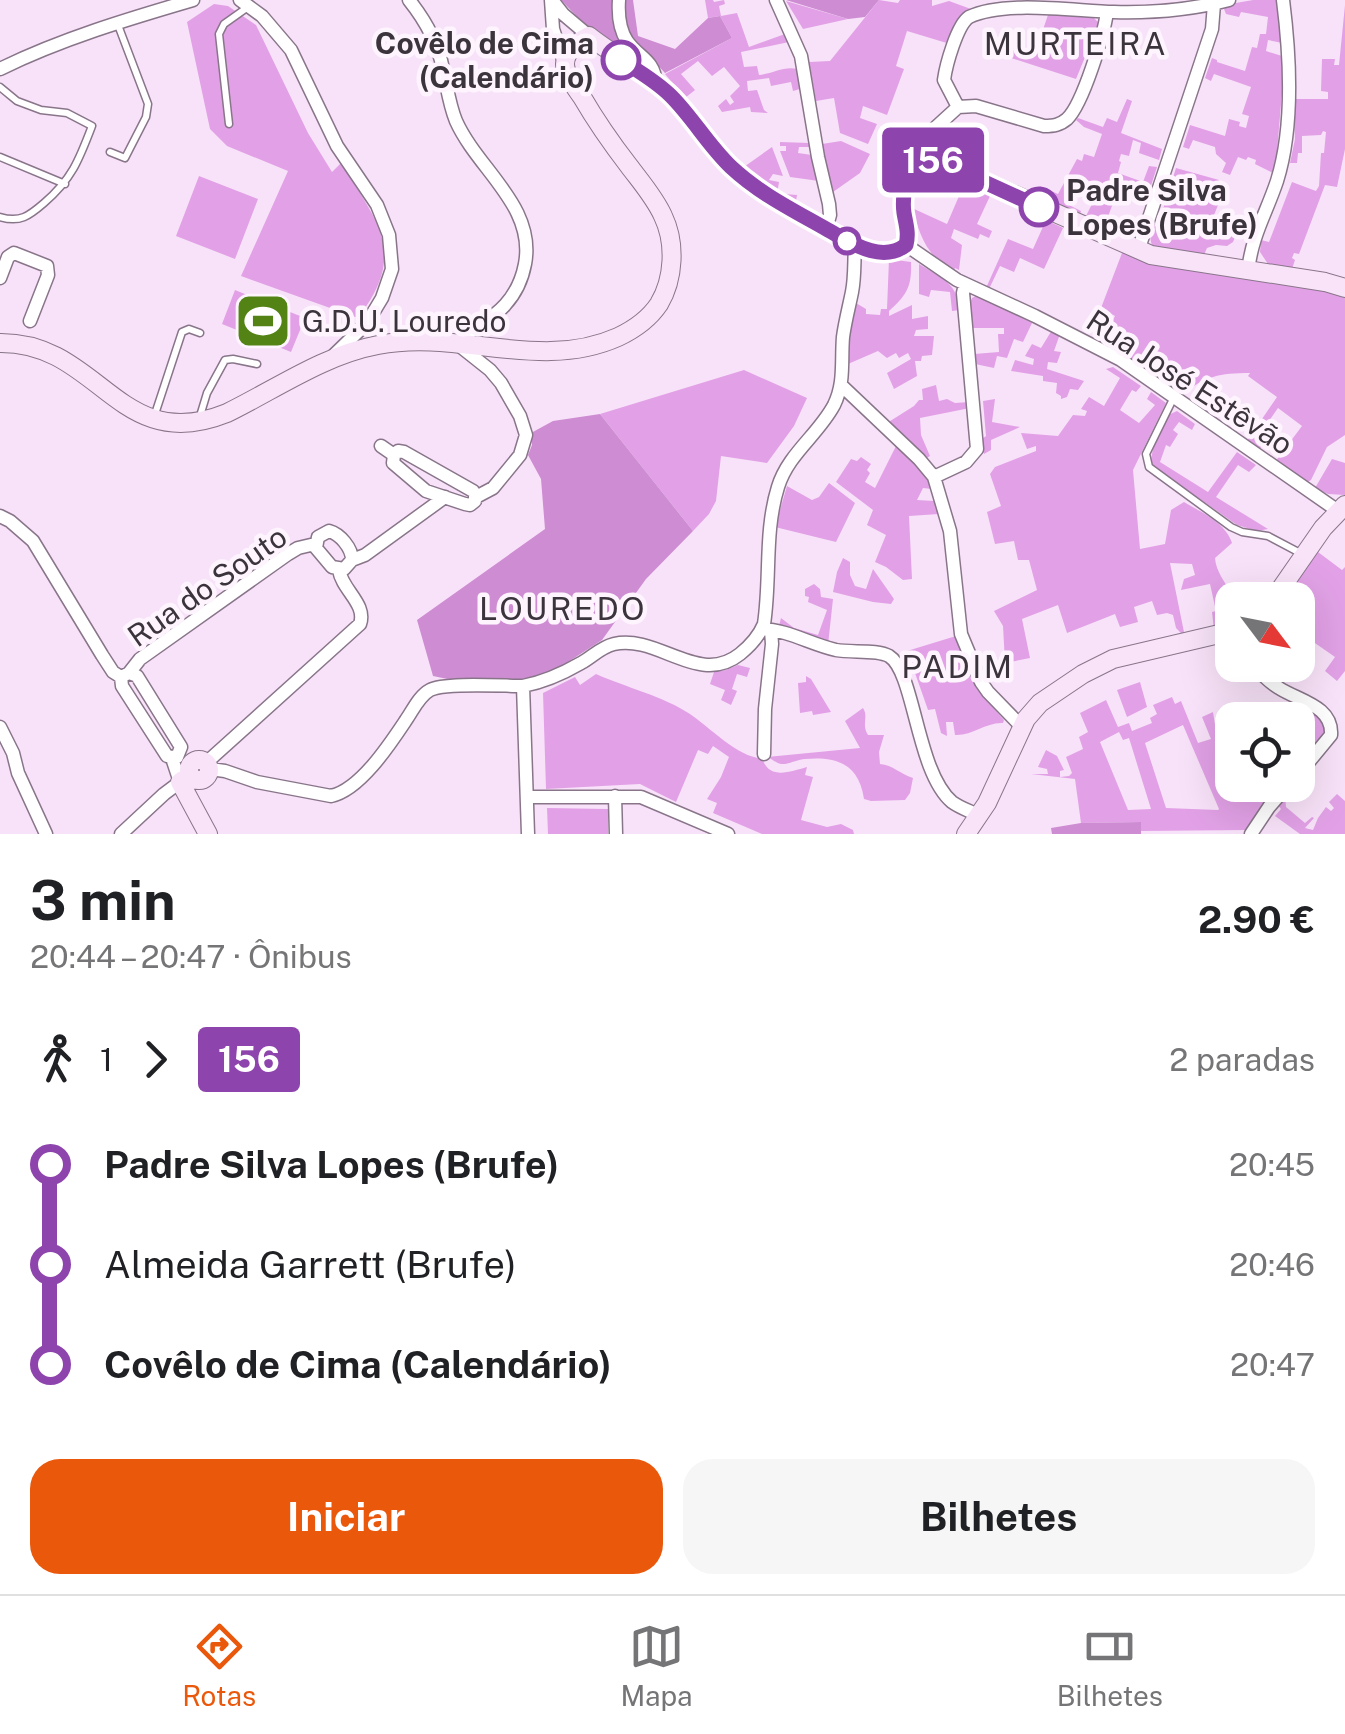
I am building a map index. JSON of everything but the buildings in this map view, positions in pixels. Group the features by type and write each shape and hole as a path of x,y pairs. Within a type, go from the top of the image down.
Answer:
{"street":[{"path":"0,69 193,0"},
{"path":"408,0 421,15 439,52 453,114 468,144 516,208 526,242 522,277 515,293 502,309 456,343"},
{"path":"552,0 588,36 656,82 718,153 774,202 855,246 893,252 906,245 906,186 917,156 935,128 958,108 976,106 1044,126 1064,122 1072,113 1095,58 1107,12"},
{"path":"0,344 26,345 48,352 131,409 165,423 199,422 220,408 363,348 392,343 456,343 528,352 559,351 590,346 628,332 644,322 666,292 671,248 664,218 572,81 553,30 552,0"},
{"path":"619,0 620,26 626,39 652,66 656,82"},
{"path":"776,0 800,56 829,204 826,229"},
{"path":"958,108 946,87 946,70 964,21 985,5 1091,5 1107,12 1177,10 1229,0"},
{"path":"1248,271 1253,240 1276,182 1287,129 1284,0"},
{"path":"244,3 272,26 291,50 337,146 377,205 389,235 392,269 382,298 367,323 328,360"},
{"path":"1138,250 1212,29 1214,4"},
{"path":"565,65 574,46 588,36"},
{"path":"917,156 1163,259 1345,288"},
{"name":"Rua José Estêvão","path":"906,245 965,284 1120,360 1341,508"},
{"path":"764,754 772,644 766,629 767,543 779,485 789,464 828,415 842,385 843,337 853,285 855,246"},
{"path":"0,278 8,257 14,254 47,266 48,275 30,321"},
{"path":"934,478 966,462 977,449 965,284"},
{"path":"456,343 490,370 520,416 526,435 520,455 494,488 476,497 470,505 426,491 394,463 394,455 404,452 473,491 476,497"},
{"path":"842,385 934,478 952,542 961,634 988,692 1022,727"},
{"path":"381,446 394,455"},
{"path":"340,570 446,498 456,482"},
{"path":"1285,582 1341,508"},
{"path":"0,516 34,540 102,656 113,672 125,675 122,686 166,756 257,782 331,796 357,782 420,698 433,688 523,686 550,679 616,643 718,666 741,653 766,629"},
{"name":"Rua do Souto","path":"125,675 140,659 288,554 315,544 321,534 334,532 351,551 352,560"},
{"name":"Rua do Souto","path":"191,765 360,624 362,610 343,584 340,570 332,568 315,544"},
{"path":"766,629 836,650 880,653 893,659 904,678 924,750 940,788 958,806 980,816"},
{"path":"966,834 980,816 1029,713 1040,703 1100,664 1215,635"},
{"path":"1271,682 1325,714 1339,735 1315,758"},
{"path":"523,686 528,834"},
{"path":"0,727 46,834"},
{"path":"122,834 191,765"},
{"path":"191,765 208,834"},
{"path":"616,796 616,834"},
{"path":"526,797 631,796 651,800 728,834"},
{"path":"1251,834 1273,802"}],"lane":[{"path":"229,124 219,34 244,3"},
{"path":"110,152 126,158 146,117 148,104 118,24"},
{"path":"0,87 17,100 41,110 67,113 92,126 66,184 27,218 12,221 0,217"},
{"path":"0,157 66,184"},
{"path":"153,420 182,332 200,333"},
{"path":"199,422 207,393 225,360 257,364"},
{"path":"207,393 220,408"},
{"path":"1174,397 1146,454 1149,468 1231,527 1268,536 1303,555"}],"shaded area":[{"path":"561,0 613,0 617,36 640,64 588,28"},
{"path":"625,0 633,0 638,36 675,49 708,18 720,16 732,38 665,73 629,34"},
{"path":"705,0 724,0 725,4 719,6 721,16 737,13 749,47 785,34 789,42 741,52 744,67 757,66 759,75 797,69 800,89 793,91 791,82 771,86 769,78 747,81 748,91 757,90 768,113 751,112 750,107 722,112 718,106 726,99 730,105 734,102 730,96 740,86 724,67 712,76 698,61 681,74 695,90 685,98 665,74 732,38 720,16 708,18"},
{"path":"786,0 879,0 865,17 848,19"},
{"path":"879,0 932,0 932,6 949,1 971,9 957,22 950,44 907,31 896,66 904,69 887,115 863,106 860,118 877,124 868,144 840,133 834,98 816,101 809,62 830,61"},
{"path":"1253,0 1277,0 1282,43 1268,40 1266,51 1282,56 1276,164 1273,173 1255,164 1256,160 1238,157 1230,175 1222,172 1226,163 1216,154 1215,147 1193,140 1189,149 1183,147 1190,125 1225,136 1229,119 1246,128 1249,116 1242,114 1251,87 1214,74 1211,81 1205,78 1212,58 1245,71 1252,47 1257,48 1260,34 1266,34 1268,17 1241,12 1239,17 1226,14 1224,9"},
{"path":"786,1 848,19 803,29"},
{"path":"214,4 228,6 256,25 308,133 332,172 341,163 376,221 384,256 382,275 358,318 241,276 288,171 227,146 210,129 187,22"},
{"path":"1345,5 1345,149 1337,187 1325,185 1299,254 1294,253 1292,258 1292,269 1270,267 1260,252 1261,240 1269,242 1292,182 1316,191 1319,186 1326,132 1302,136 1302,153 1298,153 1297,163 1290,163 1295,139 1293,99 1328,99 1328,92 1321,91 1322,59 1335,59 1334,65 1339,65"},
{"path":"1050,9 1092,16 1099,23 1076,79 1005,56 1008,48 1034,56"},
{"path":"1127,99 1132,101 1121,133 1162,149 1159,160 1139,153 1141,143 1133,140 1129,156 1121,154 1118,173 1143,182 1149,166 1157,167 1149,192 1114,177 1108,199 1113,203 1105,225 1086,216 1096,196 1099,197 1100,186 1083,178 1069,205 1080,214 1036,194 1040,186 1058,194 1077,159 1082,161 1084,154 1094,157 1102,134 1076,120 1103,127 1107,118 1117,122"},
{"path":"841,141 870,154 860,173 833,192 822,144"},
{"path":"780,142 810,143 811,147 799,147 798,153 812,155 819,181 790,177 780,151 786,151 786,146 780,146"},
{"path":"772,147 783,176 773,174 769,180 779,182 774,194 779,191 797,195 795,207 776,197 741,169"},
{"path":"930,168 948,172 947,177 990,196 977,224 992,231 989,238 980,234 978,239 954,229 951,238 962,245 959,270 955,268 953,272 926,245 912,208 947,224 959,196 927,183 922,193 912,190 917,178"},
{"path":"1176,168 1219,180 1212,202 1218,205 1208,230 1223,237 1228,226 1238,230 1233,242 1207,248 1204,255 1156,250 1151,240 1152,228 1158,225"},
{"path":"199,176 258,199 235,259 176,236"},
{"path":"1046,220 1063,228 1044,269 1020,258 1014,272 1000,266 989,289 986,288 1008,239 1033,249"},
{"path":"1125,252 1345,297 1345,435 1327,447 1311,480 1306,483 1275,462 1302,426 1278,408 1257,438 1264,443 1259,450 1247,441 1277,397 1248,376 1250,373 1213,377 1181,395 1123,353 1101,343 1115,316 1101,308"},
{"path":"889,259 911,262 911,270 907,290 889,316 912,305 912,319 928,316 928,329 916,330 914,336 934,336 932,355 915,361 917,376 894,389 887,373 911,359 908,353 887,358 878,351 848,364 848,338 856,303 866,309 866,314 880,315 881,309 887,309"},
{"path":"919,264 952,287 960,310 952,311 950,292 931,290 929,297 919,294"},
{"name":"G.D.U. Louredo","path":"235,290 305,318 291,352 222,324"},
{"path":"976,296 1033,321 1023,342 1014,339 1007,358 997,356 994,368 975,364 974,354 999,352 998,334 1004,334 1004,328 971,328 970,303"},
{"path":"1052,330 1060,334 1054,351 1061,352 1057,363 1048,362 1047,369 1084,381 1078,390 1070,389 1067,397 1061,399 1056,393 1057,383 1043,381 1043,376 1011,371 1015,360 1033,365 1034,359 1025,356 1032,344 1041,348"},
{"path":"1113,367 1141,386 1136,392 1132,390 1120,410 1139,423 1155,405 1147,399 1151,392 1166,403 1133,470 1140,549 1165,544 1171,510 1184,502 1219,524 1229,536 1232,543 1215,558 1224,582 1215,582 1215,606 1210,584 1181,590 1184,579 1195,575 1192,564 1170,563 1185,637 1176,628 1173,615 1157,615 1152,601 1134,607 1138,622 1120,627 1115,614 1067,633 1058,605 1022,619 1030,658 1005,663 1003,626 994,611 1037,590 1029,560 1018,560 1014,541 995,544 987,512 1001,506 990,474 995,467 1036,451 1036,446 1027,449 1021,433 1058,436 1073,415 1085,416 1087,411 1081,409 1089,397 1104,406 1120,378 1106,369"},
{"path":"744,370 807,398 794,426 767,463 721,456 716,501 693,531 600,414"},
{"path":"936,385 939,401 969,402 970,408 920,418 921,435 930,456 925,459 887,423 923,400 922,389"},
{"path":"995,399 992,422 1020,427 991,440 991,450 984,454 983,401"},
{"path":"1177,411 1195,424 1192,430 1179,422 1173,430 1178,434 1170,447 1166,445 1160,462 1208,492 1237,452 1256,465 1249,472 1238,465 1216,497 1268,529 1257,531 1237,525 1150,464 1166,416"},
{"path":"600,414 693,531 646,579 602,640 540,680 457,681 433,676 417,620 545,529 541,479 528,455 531,433 553,421"},
{"path":"897,444 930,480 932,489 923,488 917,500 935,501 939,514 909,516 912,579 903,580 875,562 886,535 867,525 873,510 836,482 851,459 857,461 861,457 871,464 865,482 875,488"},
{"path":"1332,459 1345,463 1345,495 1315,488"},
{"path":"829,483 855,503 836,542 775,527 787,486 812,500"},
{"path":"1314,549 1342,570 1345,567 1345,671 1337,681 1325,671 1335,657 1315,643 1315,582 1292,582"},
{"path":"843,558 850,562 855,586 866,589 873,569 894,599 891,604 833,592"},
{"path":"814,584 821,597 833,599 828,645 779,626 781,618 794,628 818,635 827,610 808,602 809,597 805,596 805,589"},
{"path":"956,636 991,705 1004,720 955,735 953,722 946,722 947,736 941,733 935,709 928,710 907,651"},
{"path":"738,665 750,668 747,677 737,674 732,689 737,691 731,705 721,700 725,690 710,684 714,672"},
{"path":"596,674 680,708 734,748 762,758 775,772 807,767 805,775 813,777 801,820 827,827 841,824 854,834 762,834 713,813 717,803 707,799 729,757 713,746 708,754 698,750 676,802 640,784 546,789 543,693 575,677 580,685"},
{"path":"806,676 831,712 800,713 798,683 806,682"},
{"path":"1140,682 1147,707 1127,717 1117,690"},
{"path":"1172,697 1175,704 1181,701 1198,743 1211,739 1202,717 1213,712 1215,724 1215,800 1183,725 1145,743 1166,808 1218,810 1216,802 1269,802 1246,830 1141,831 1140,822 1081,823 1075,779 1031,774 1048,774 1047,769 1038,767 1046,750 1057,756 1064,770 1060,777 1069,776 1072,773 1066,757 1083,749 1079,737 1088,732 1080,713 1106,700 1118,727 1129,723 1132,731 1152,723 1150,718 1157,714 1153,705","holes":["1119,732 1123,740 1129,738 1151,809 1128,810 1100,742"]},
{"path":"863,708 868,735 884,735 880,764 913,778 905,800 864,799 857,778 837,761 805,759 781,764 767,757 860,748 845,721"},
{"path":"1315,712 1322,717 1327,733 1315,747"},
{"path":"1337,794 1345,801 1345,834 1300,834 1275,816 1281,809 1277,804 1286,802 1286,807 1305,823 1314,818 1305,828 1313,830 1326,807 1331,811 1334,808 1329,802"},
{"path":"547,808 608,809 608,834 548,834"},
{"path":"1141,822 1141,834 1052,834 1051,828 1081,823"}],"bus line":[{"name":"156","path":"621,60 673,98 720,156 757,189 855,246 893,252 906,245 906,186 917,156 1039,207"}],"place":[{"name":"Covêlo de Cima (Calendário)","path":"621,60"},
{"name":"Padre Silva Lopes (Brufe)","path":"1039,207"},
{"name":"G.D.U. Louredo","path":"263,321"}],"district":[{"name":"MURTEIRA","path":"1076,43"},
{"name":"LOUREDO","path":"563,608"},
{"name":"PADIM","path":"958,666"}]}
